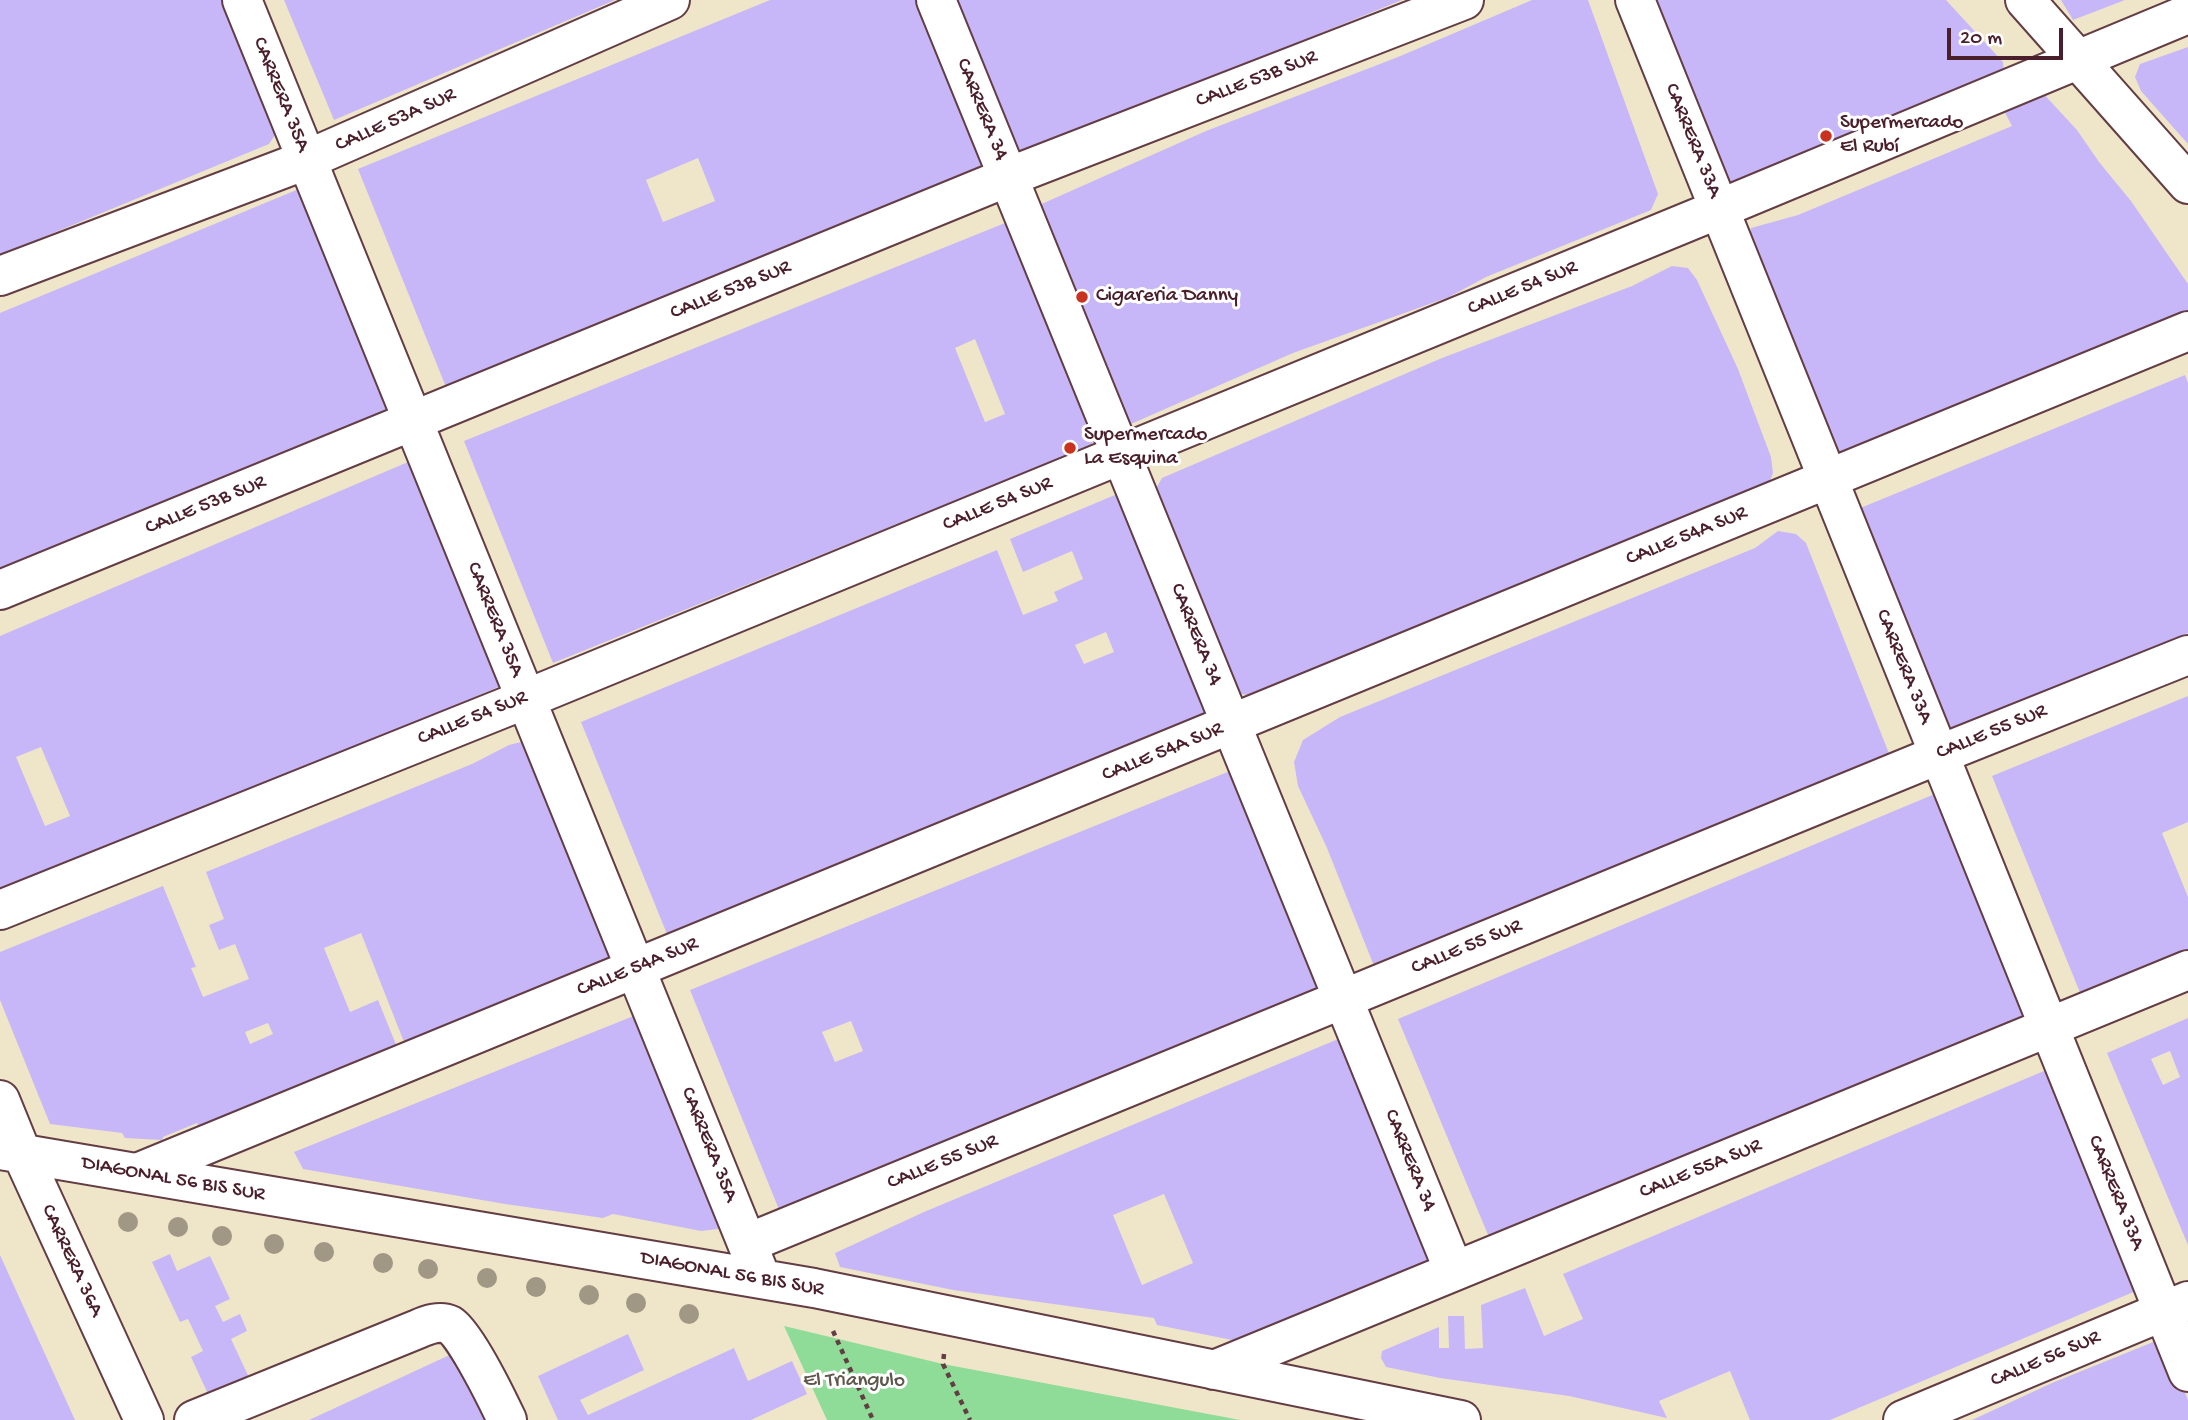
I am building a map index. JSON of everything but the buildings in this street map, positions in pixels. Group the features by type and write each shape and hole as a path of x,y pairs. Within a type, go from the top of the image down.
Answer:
{"street":[{"name":"CARRERA 35A","path":"242,0 762,1279"},
{"name":"CALLE 53A SUR","path":"0,276 306,160 670,0"},
{"name":"CARRERA 34","path":"936,0 1454,1271"},
{"name":"CALLE 53B SUR","path":"0,590 1008,177 1464,0"},
{"name":"CARRERA 33A","path":"1635,0 2049,1028 2175,1306 2188,1372"},
{"path":"2025,0 2188,184"},
{"name":"CALLE 54 SUR","path":"0,909 526,699 2188,14"},
{"name":"CALLE 54A SUR","path":"137,1173 2188,331"},
{"name":"CALLE 55 SUR","path":"748,1243 2188,655"},
{"name":"CALLE 55A SUR","path":"1214,1370 2188,970"},
{"name":"CARRERA 36A","path":"0,1100 11,1152 144,1420"},
{"name":"DIAGONAL 56 BIS SUR","path":"11,1152 814,1288 1461,1420"},
{"name":"CALLE 56 SUR","path":"1903,1420 2175,1306"},
{"path":"194,1420 418,1329 443,1323 451,1326 462,1339 494,1392 507,1420"}],"path":[{"path":"814,1288 873,1420"},
{"path":"947,1315 943,1364 970,1420"}],"green space":[{"name":"El Triangulo","path":"784,1326 943,1364 1240,1420 827,1420"}],"place":[{"name":"Supermercado El Rubí","path":"1826,136"},
{"name":"Cigareria Danny","path":"1082,297"},
{"name":"Supermercado La Esquina","path":"1070,448"}]}
